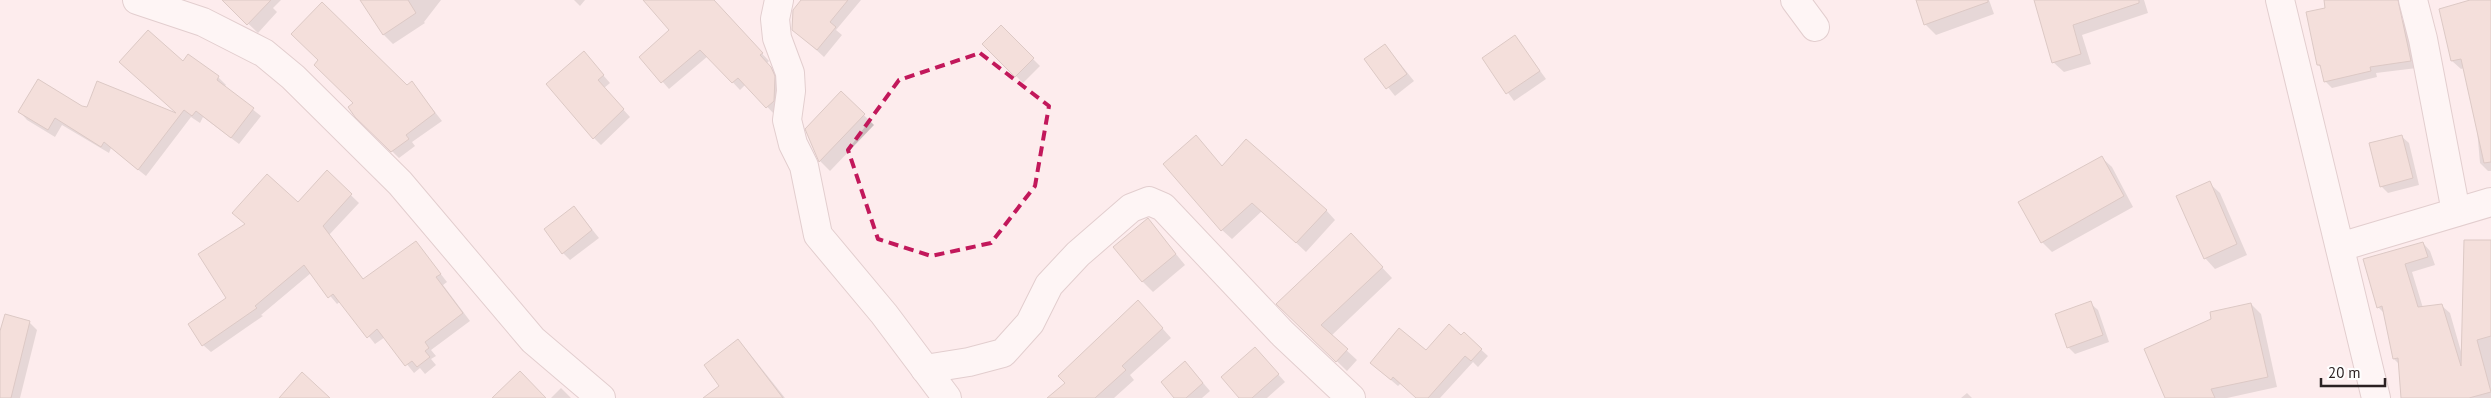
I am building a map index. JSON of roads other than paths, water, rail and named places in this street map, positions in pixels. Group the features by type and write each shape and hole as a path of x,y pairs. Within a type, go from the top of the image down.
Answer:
{"street":[{"path":"138,0 197,11 264,53 293,77 400,183 533,340 601,398"},
{"path":"779,0 775,19 777,38 790,73 791,91 787,120 794,144 804,166 818,235 884,314 947,398"},
{"path":"1795,0 1814,28"},
{"path":"2280,0 2376,398"},
{"path":"2413,0 2456,212"},
{"path":"924,369 968,362 1002,353 1030,323 1050,285 1078,254 1131,208 1149,201 1163,207 1283,334 1351,398"},
{"path":"2340,247 2491,202"}]}
